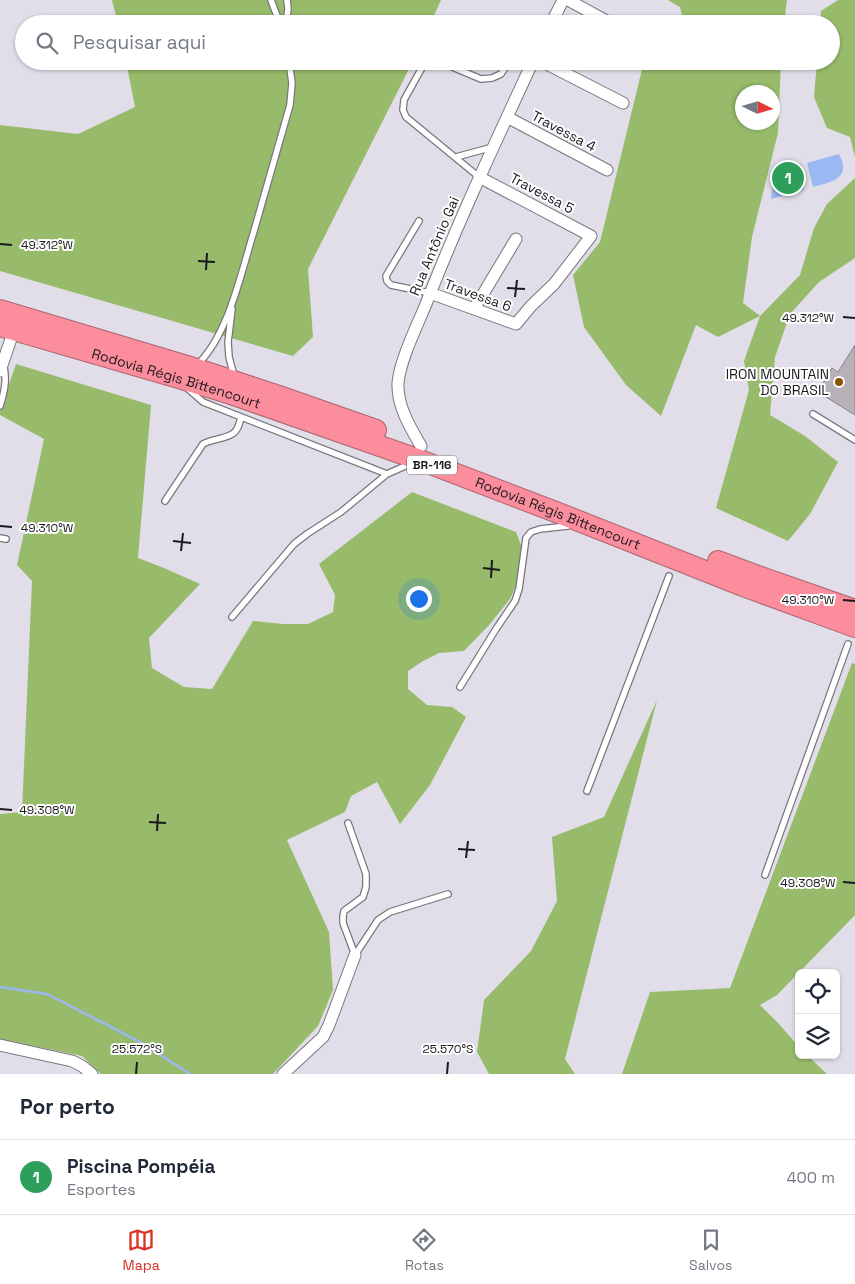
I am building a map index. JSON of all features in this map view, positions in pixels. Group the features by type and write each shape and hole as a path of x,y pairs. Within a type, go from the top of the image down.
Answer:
{"highway":[{"name":"Rodovia Régis Bittencourt","path":"0,310 236,381 420,453 855,610"},
{"name":"Rodovia Régis Bittencourt","path":"7,328 175,377 420,453 561,514 743,586 852,636"}],"street":[{"path":"556,15 563,0"},
{"path":"568,0 596,15"},
{"name":"Rua Antônio Gai","path":"420,453 402,408 399,395 398,384 404,358 479,177 529,70"},
{"path":"559,70 623,103"},
{"name":"Travessa 4","path":"507,117 607,170"},
{"name":"Travessa 5","path":"479,177 591,236 554,284 531,306 516,324"},
{"path":"474,309 516,239"},
{"name":"Travessa 6","path":"430,293 516,324"},
{"path":"1,367 7,328"},
{"path":"283,1074 323,1037 355,955"},
{"path":"0,1045 72,1062 82,1066 92,1074"}],"lane":[{"path":"271,0 277,15"},
{"path":"287,0 287,15"},
{"path":"194,368 206,356 214,344 233,302 290,105 292,83 290,70"},
{"path":"421,70 404,100 403,110 406,117 479,177"},
{"path":"460,70 481,79 492,78 501,74 503,70"},
{"path":"456,157 493,147"},
{"path":"419,221 386,276 387,281 391,285 430,293"},
{"path":"233,302 228,342 229,357 236,381"},
{"path":"0,406 6,376 1,367"},
{"path":"175,377 203,402 386,474"},
{"path":"814,414 855,440"},
{"path":"165,501 203,444 209,440 232,435 237,430 241,417"},
{"path":"232,617 294,544 341,512 386,474 420,453"},
{"path":"460,687 515,600 519,589 526,538 531,532 540,529 568,526"},
{"path":"587,791 669,576"},
{"path":"765,875 852,636"},
{"path":"348,823 366,874 366,887 363,897 344,911 342,916 355,955"},
{"path":"355,955 378,920 390,912 448,894"}],"green space":[{"path":"112,0 441,0 434,15 116,15"},
{"path":"668,0 787,0 785,15 682,15 680,7"},
{"path":"838,0 855,0 855,157 850,137 827,128 814,97 816,70 840,70 840,15 821,15 821,11"},
{"path":"128,70 408,70 308,269 313,337 293,356 0,271 0,125 78,134 135,107"},
{"path":"642,70 781,70 780,85 735,85 735,130 778,130 752,237 743,303 760,316 718,337 696,325 661,416 626,385 584,327 573,275 600,242"},
{"path":"855,178 855,258 819,282 790,314 775,357 770,415 805,436 838,462 810,514 788,541 716,508 749,390 744,361 760,316 800,275 814,228 827,204"},
{"path":"16,364 151,405 138,558 200,584 149,638 152,668 184,687 212,689 253,621 308,624 333,612 335,595 319,564 412,492 516,532 527,561 510,599 490,624 464,651 439,653 408,671 408,689 427,705 452,707 466,717 430,785 400,824 377,782 351,796 345,812 287,840 329,932 333,990 318,1026 273,1074 101,1074 82,1056 0,1039 0,814 22,812 32,581 17,565 44,439 0,415"},
{"path":"852,663 855,664 855,915 802,969 795,969 795,977 777,995 760,1005 795,1042 795,1059 811,1059 827,1074 622,1074 650,992 730,988"},
{"path":"657,700 565,1059 575,1074 489,1074 477,1052 484,1000 531,951 557,901 552,837 604,817"}],"water":[{"path":"839,154 843,167 842,173 836,179 813,187 807,163"},
{"path":"801,164 804,190 771,199 775,166"}],"building":[{"name":"IRON MOUNTAIN DO BRASIL","path":"855,345 855,415 818,392 832,368 838,372"}],"waterway":[{"path":"0,987 47,994 142,1043 190,1074"}],"place":[{"name":"Piscina Pompéia","path":"788,178"},
{"name":"IRON MOUNTAIN DO BRASIL","path":"839,382"}]}
